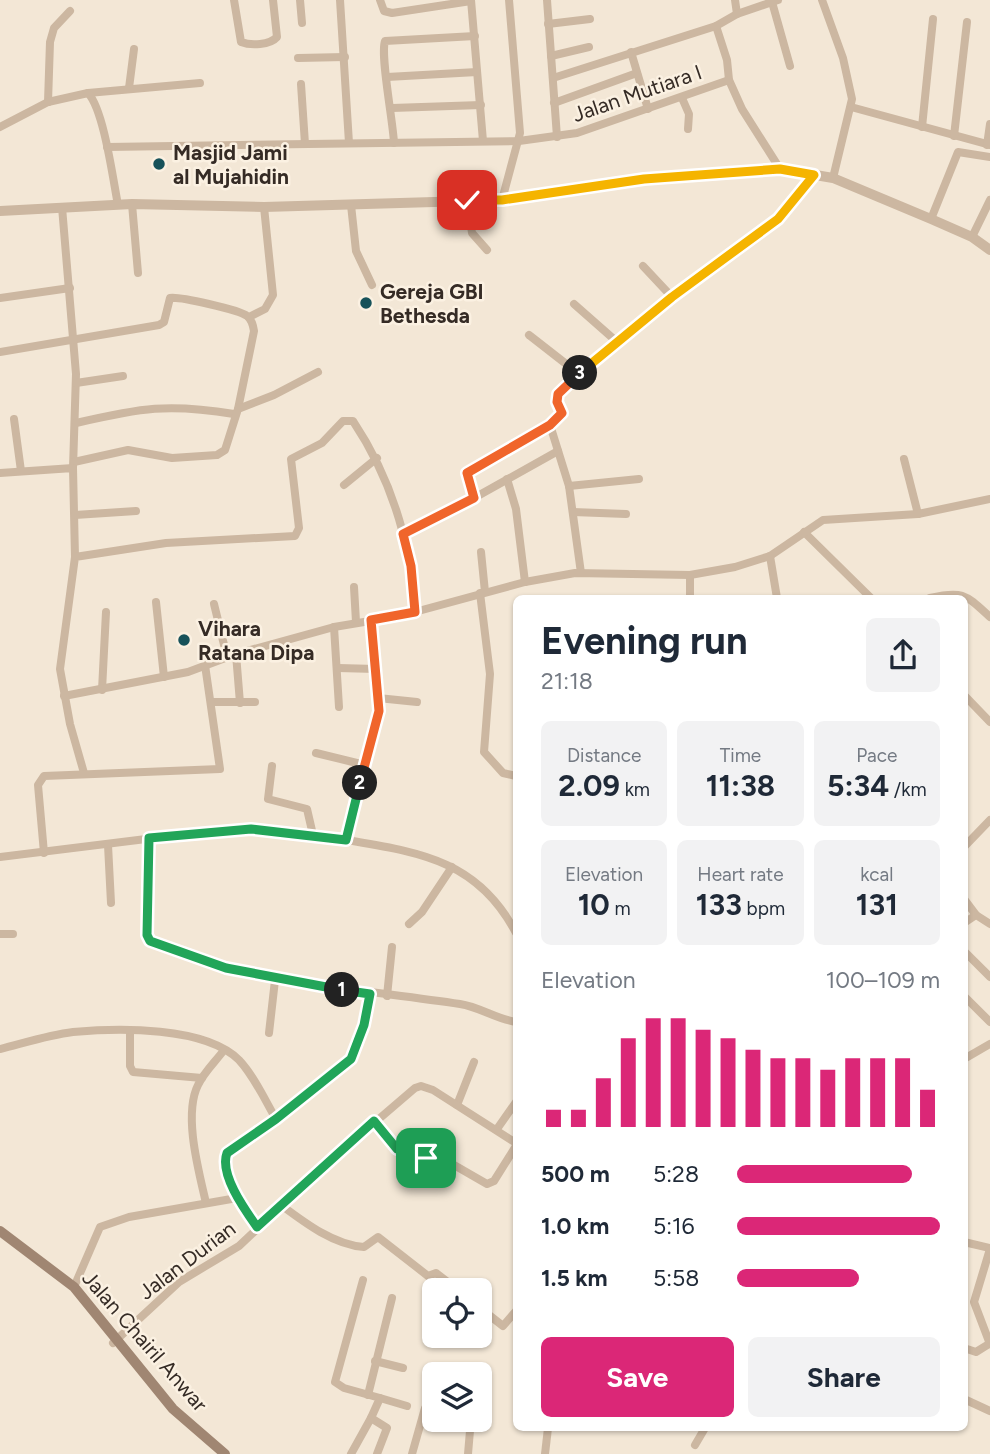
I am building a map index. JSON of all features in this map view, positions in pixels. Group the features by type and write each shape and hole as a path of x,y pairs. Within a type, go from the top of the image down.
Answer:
{"main road":[{"name":"Jalan Chairil Anwar","path":"0,1231 74,1287 115,1340"},
{"name":"Jalan Chairil Anwar","path":"0,1238 62,1280 173,1409 223,1454"}],"street":[{"path":"234,0 241,42 250,45 271,42 277,37 274,0"},
{"path":"300,0 302,23"},
{"path":"340,0 349,143"},
{"path":"380,0 384,11 392,13 471,1 483,141"},
{"path":"502,200 519,141 509,0"},
{"path":"547,0 556,137"},
{"path":"735,0 737,14"},
{"path":"822,0 843,58 851,107 833,178"},
{"path":"553,78 716,26 737,14 775,1 790,66"},
{"path":"48,102 50,42 54,28 70,11"},
{"path":"548,24 590,19"},
{"path":"922,127 933,19"},
{"path":"954,136 967,22"},
{"path":"716,26 727,60 729,80 751,128 780,169"},
{"path":"394,143 392,108 382,58 383,44 404,38 475,36"},
{"path":"551,56 589,47"},
{"path":"129,88 134,49"},
{"path":"631,52 648,109"},
{"path":"298,58 345,57"},
{"path":"387,77 477,72"},
{"path":"554,103 636,73"},
{"name":"Jalan Mutiara I","path":"107,147 519,141 577,134 729,80"},
{"path":"0,127 48,102 88,93 200,83"},
{"path":"301,85 305,144"},
{"path":"88,93 107,147 118,205"},
{"path":"682,98 689,114 688,130"},
{"path":"392,108 481,105"},
{"path":"851,107 989,145 990,124"},
{"path":"931,219 958,152 990,157"},
{"path":"0,211 132,204 264,208 502,200 644,179 780,169 833,178 972,237 990,250"},
{"path":"474,498 467,473 550,425 562,413 557,402 558,394 579,374 672,297 778,219 814,175"},
{"path":"467,200 472,233 486,250"},
{"path":"972,237 990,200"},
{"path":"132,204 138,273"},
{"path":"351,205 356,251 372,285"},
{"path":"62,206 71,288 76,423 75,557 60,669 64,696 84,773"},
{"path":"249,317 265,309 273,295 264,208"},
{"path":"643,266 672,297"},
{"path":"0,298 71,288"},
{"path":"0,352 159,325 164,322 172,297 244,314 249,317 254,331 225,450 217,455 172,458 128,450 74,465 0,473"},
{"path":"573,304 616,341"},
{"path":"529,335 579,374"},
{"path":"76,423 143,408 175,406 236,412 274,396 318,372"},
{"path":"76,383 123,376"},
{"path":"15,419 21,471"},
{"path":"75,557 166,543 295,536 299,528 291,461 293,456 323,443 346,420 353,421 377,458 403,534 411,566 415,612"},
{"path":"550,425 569,486 581,573"},
{"path":"403,534 558,451"},
{"path":"344,485 377,458"},
{"path":"904,459 919,514"},
{"path":"507,479 516,509 525,582"},
{"path":"569,486 639,480"},
{"path":"64,696 164,677 334,627 415,612 525,582 581,573 690,575 735,567 770,556 816,523 831,519 919,514 990,499"},
{"path":"75,515 136,511"},
{"path":"573,512 626,514"},
{"path":"804,532 868,595"},
{"path":"481,552 490,674 484,752 503,773 513,775"},
{"path":"770,556 776,595"},
{"path":"690,575 690,595"},
{"path":"354,587 356,622"},
{"path":"968,598 990,617"},
{"path":"156,602 164,677"},
{"path":"214,604 227,657"},
{"path":"102,690 106,612"},
{"path":"346,840 379,718 371,620"},
{"path":"334,627 339,707"},
{"path":"236,654 240,703"},
{"path":"44,853 38,781 51,775 218,770 222,764 205,665"},
{"path":"338,668 376,669"},
{"path":"378,698 417,702"},
{"path":"968,699 990,722"},
{"path":"211,702 255,702"},
{"path":"316,753 365,765"},
{"path":"272,766 267,797 276,802 307,809 313,835"},
{"path":"968,843 990,820"},
{"path":"0,857 243,829 313,835 404,848 452,867 497,904 513,928"},
{"path":"149,838 148,939 226,968 275,979 475,1007 513,1021"},
{"path":"108,845 111,903"},
{"path":"409,924 422,912 452,867"},
{"path":"968,904 976,915 990,924"},
{"path":"968,920 976,915"},
{"path":"0,934 13,934"},
{"path":"387,996 392,947"},
{"path":"968,955 990,978"},
{"path":"269,1033 275,979"},
{"path":"257,1227 236,1198 225,1161 227,1153 276,1119 351,1059 364,1025 370,994"},
{"path":"968,1000 990,1022"},
{"path":"0,1049 71,1032 130,1031 188,1037 224,1050 240,1061 276,1119"},
{"path":"130,1031 130,1066 134,1072 202,1078"},
{"path":"968,1057 990,1044"},
{"path":"206,1203 194,1135 194,1098 202,1078 224,1050"},
{"path":"457,1105 474,1062"},
{"name":"Jalan Durian","path":"115,1340 179,1282 231,1252 374,1121 417,1086 433,1090 513,1142"},
{"path":"497,1129 513,1106"},
{"path":"374,1121 397,1149 454,1165 487,1184 494,1181 513,1149"},
{"path":"74,1287 100,1227 129,1217 236,1198"},
{"path":"281,1205 314,1228 344,1243 364,1247 378,1237 428,1276 436,1273 442,1278"},
{"path":"968,1243 990,1249 974,1302 990,1344 976,1352 968,1349"},
{"path":"363,1280 334,1379 338,1386 407,1406"},
{"path":"368,1395 392,1298"},
{"path":"492,1317 503,1326 513,1314"},
{"path":"375,1361 403,1368"},
{"path":"351,1454 380,1398"},
{"path":"968,1401 990,1411"},
{"path":"371,1418 387,1428 377,1454"},
{"path":"412,1454 422,1419"},
{"path":"545,1454 548,1431"},
{"path":"695,1445 703,1431"},
{"path":"468,1454 470,1432"}],"place":[{"name":"Masjid Jami al Mujahidin","path":"159,164"},
{"name":"Gereja GBI Bethesda","path":"366,303"},
{"name":"Vihara Ratana Dipa","path":"184,640"}],"route":[{"path":"426,1158 397,1149 374,1121 257,1227 236,1198 225,1156 230,1149 276,1119 351,1059 364,1025 370,994 275,979 226,968 150,941 147,937 149,838 192,832 251,829 346,840 353,806 379,718 371,620 415,612 411,566 403,534 474,498 467,473 550,425 562,413 556,399 558,394 579,374 672,297 778,219 814,175 780,169 644,179 502,200 467,200"}]}
